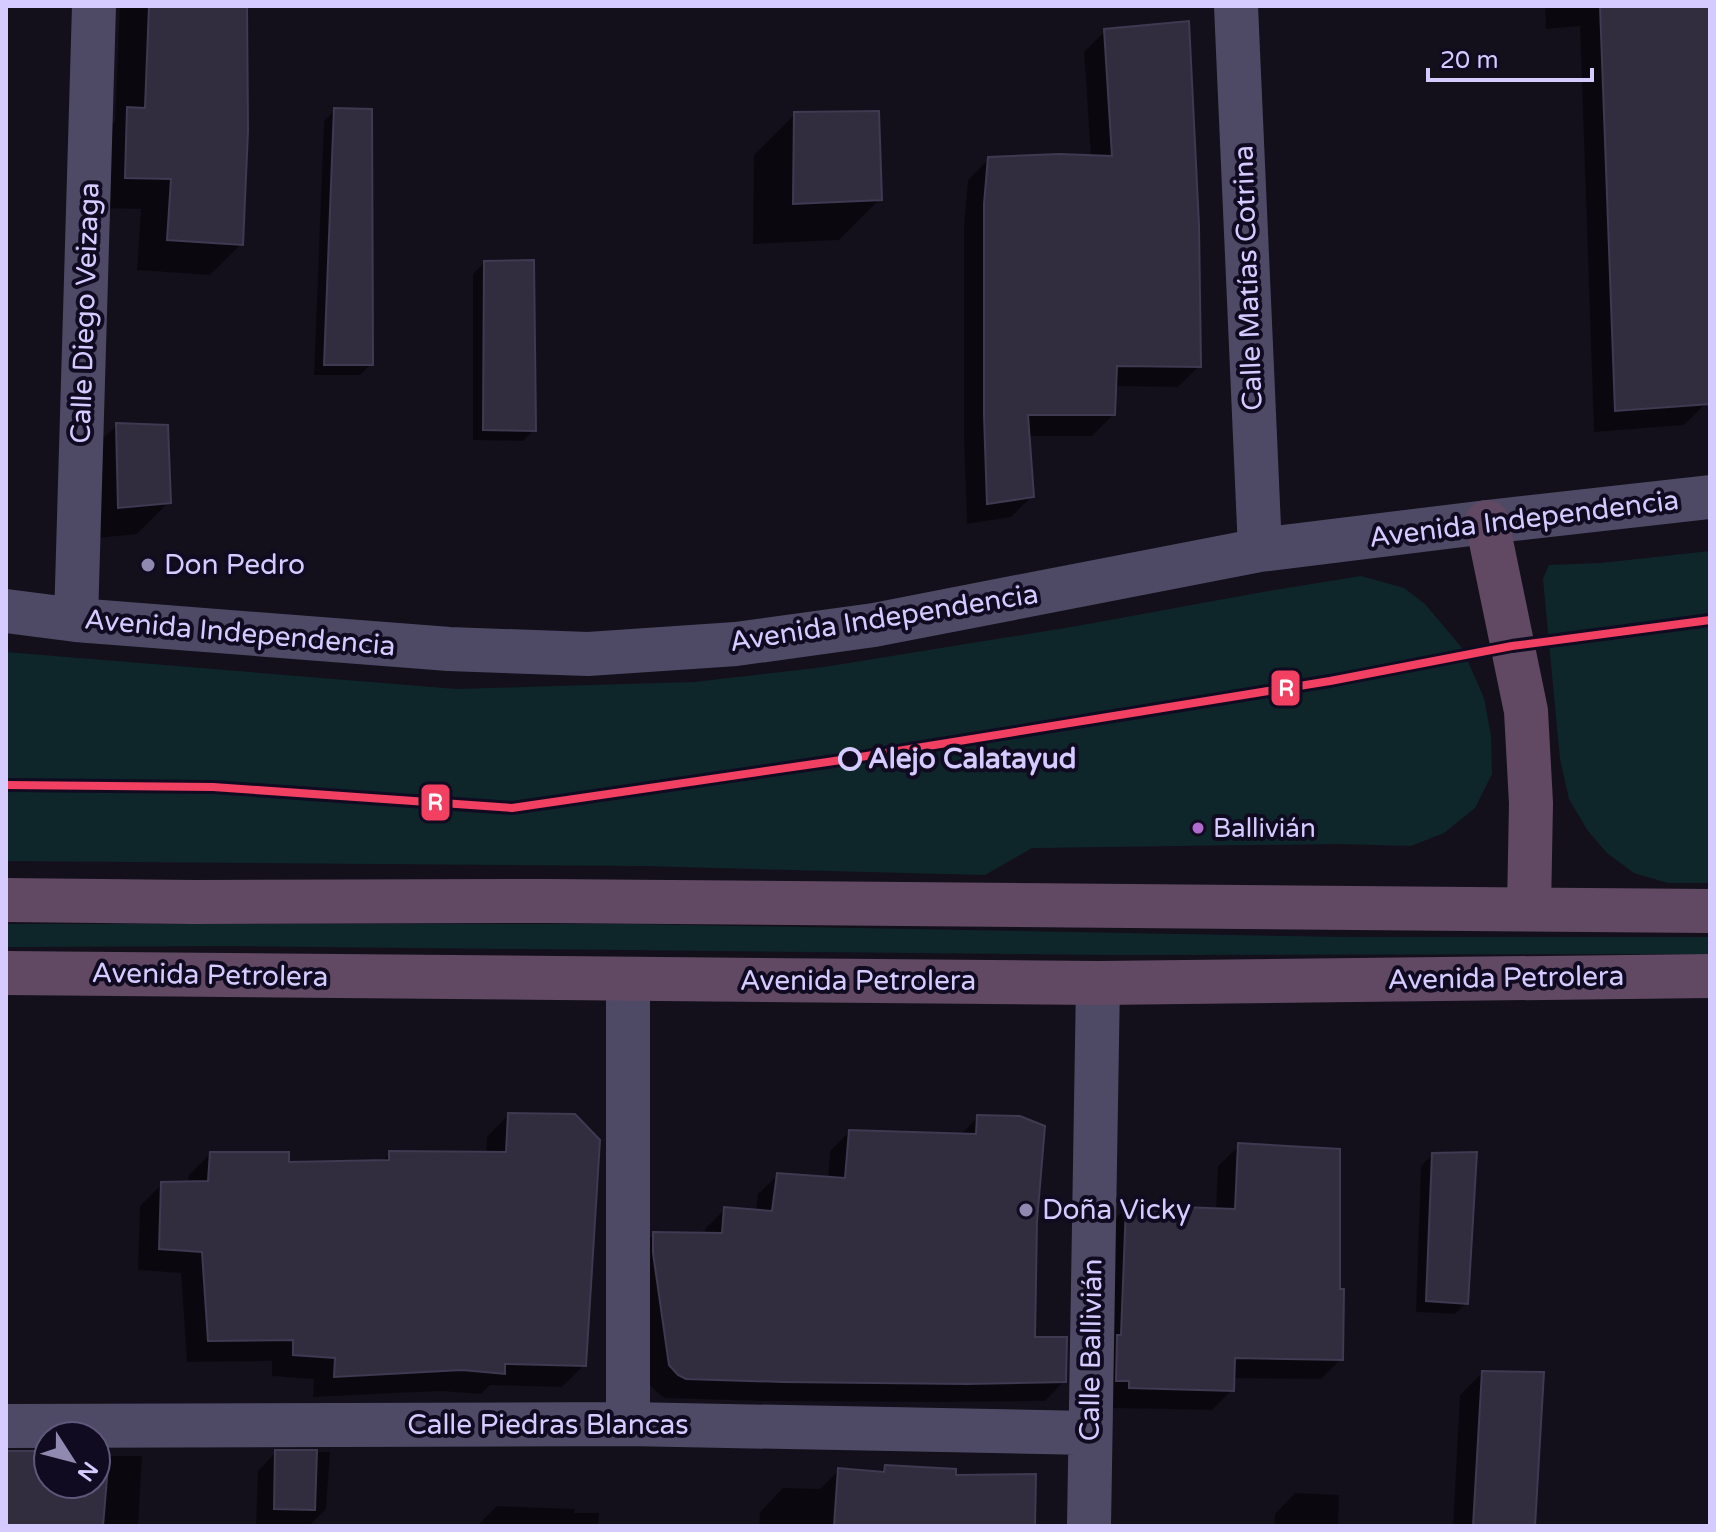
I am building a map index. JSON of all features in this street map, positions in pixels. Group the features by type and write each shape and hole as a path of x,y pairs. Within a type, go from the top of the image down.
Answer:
{"highway":[{"path":"1487,522 1526,711 1531,803 1529,909"},
{"path":"6,900 547,901 1710,911"},
{"name":"Avenida Petrolera","path":"6,973 1098,983 1710,976"}],"street":[{"name":"Calle Diego Veizaga","path":"76,620 94,6"},
{"name":"Calle Matías Cotrina","path":"1236,6 1260,550"},
{"name":"Avenida Independencia","path":"6,611 76,620 449,649 603,653 736,644 874,625 1260,550 1710,497"},
{"path":"628,979 628,1424"},
{"name":"Calle Ballivián","path":"1089,1526 1098,983"},
{"name":"Calle Piedras Blancas","path":"6,1426 628,1424 1089,1433"}],"green space":[{"path":"1710,551 1710,883 1668,883 1634,873 1607,853 1588,831 1569,799 1560,759 1543,579 1549,565 1601,563"},
{"path":"1361,576 1404,588 1425,604 1462,648 1484,698 1491,736 1492,774 1475,808 1444,833 1411,846 1032,848 985,875 642,866 6,861 6,652 456,689 694,682 824,667"},
{"path":"6,924 632,924 1344,937 1710,937 1710,954 1116,955 224,946 6,947"}],"building":[{"path":"149,6 247,6 248,131 243,245 167,240 171,179 125,178 127,107 145,108"},
{"path":"1600,6 1710,6 1710,404 1615,411"},
{"path":"1189,21 1199,225 1201,367 1117,366 1115,415 1028,415 1034,497 987,504 984,204 988,157 1059,154 1112,156 1104,29"},
{"path":"334,108 372,109 373,365 324,365"},
{"path":"879,111 882,200 793,204 794,112"},
{"path":"534,260 536,431 483,430 484,261"},
{"path":"116,423 168,425 171,503 118,508"},
{"path":"508,1113 575,1114 600,1140 586,1366 505,1364 505,1374 462,1370 334,1377 335,1358 293,1355 293,1340 208,1341 202,1252 159,1249 161,1182 208,1181 210,1152 289,1152 289,1162 389,1160 389,1151 506,1152"},
{"path":"977,1115 1020,1116 1045,1126 1037,1221 1035,1337 1067,1337 1066,1382 967,1384 686,1379 669,1365 653,1253 653,1232 722,1233 724,1207 772,1211 777,1173 845,1178 849,1130 976,1134"},
{"path":"1238,1143 1340,1149 1343,1360 1235,1358 1234,1391 1129,1388 1129,1381 1116,1381 1126,1205 1235,1209"},
{"path":"1477,1152 1468,1304 1426,1301 1432,1153"},
{"path":"1482,1371 1544,1372 1535,1526 1473,1526"},
{"path":"275,1450 317,1450 315,1510 274,1509"},
{"path":"6,1451 32,1451 32,1500 105,1500 103,1526 6,1526"},
{"path":"885,1465 956,1469 956,1475 1036,1474 1035,1526 834,1526 838,1468 884,1472"}],"transit line":[{"name":"R","path":"6,785 213,787 512,808 848,759 1330,681 1512,646 1710,620"}],"place":[{"name":"Don Pedro","path":"148,565"},
{"name":"Alejo Calatayud","path":"850,759"},
{"name":"Ballivián","path":"1198,828"},
{"name":"Doña Vicky","path":"1026,1210"}]}
